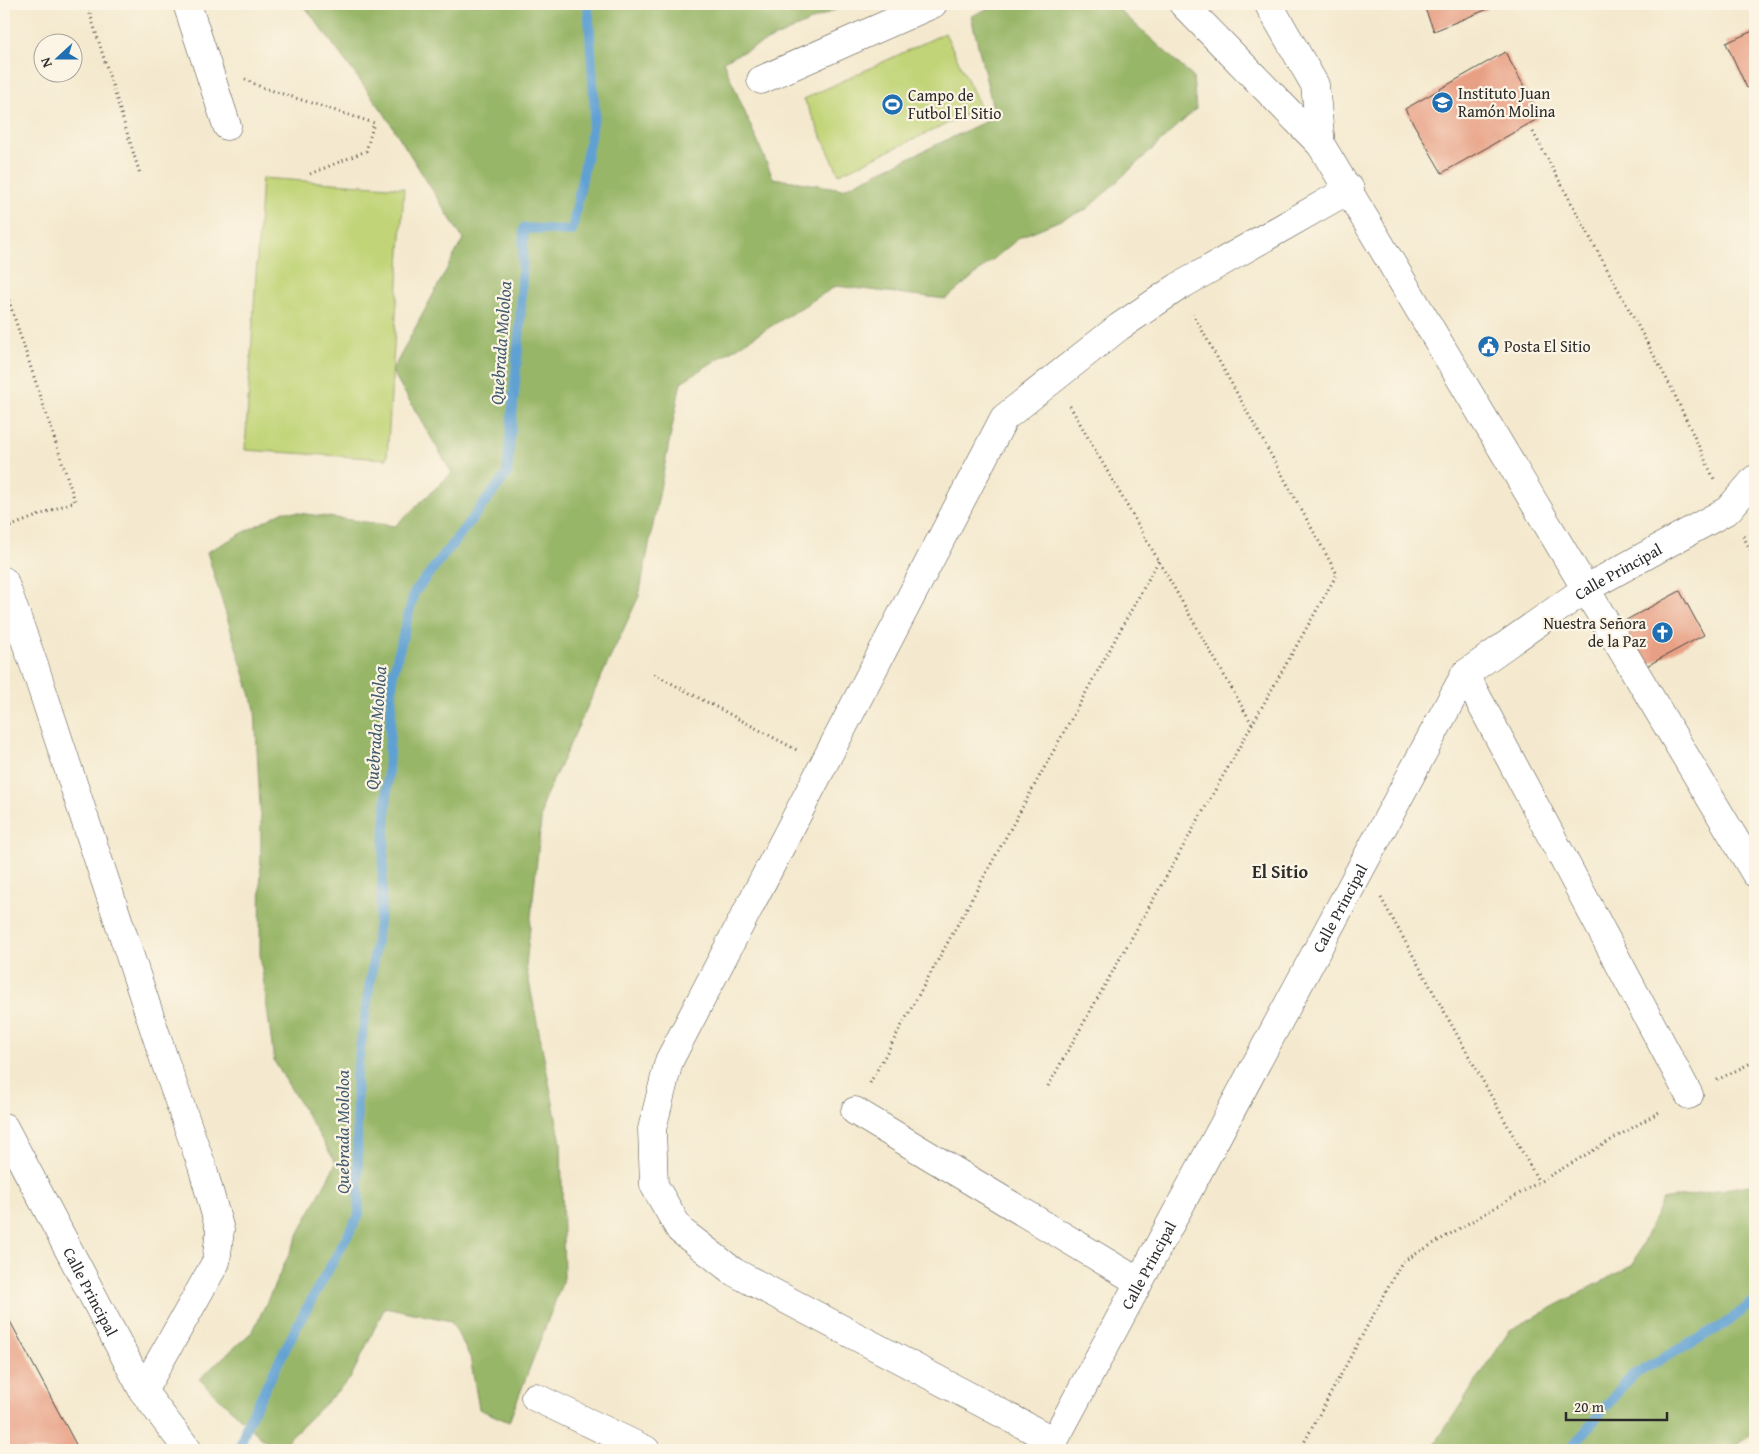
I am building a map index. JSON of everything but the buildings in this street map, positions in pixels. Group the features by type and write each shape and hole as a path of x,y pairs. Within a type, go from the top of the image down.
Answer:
{"street":[{"path":"187,4 227,126"},
{"path":"761,80 933,4"},
{"path":"1182,4 1321,144 1350,189 1755,873"},
{"path":"1269,5 1316,85 1321,144"},
{"path":"1050,1445 734,1272 680,1230 654,1185 652,1129 669,1062 1004,418 1120,327 1178,287 1350,189"},
{"name":"Calle Principal","path":"1050,1445 1465,674 1587,588 1728,510 1755,479"},
{"path":"4,581 35,668 165,1062 202,1166 220,1230 216,1262 144,1391"},
{"path":"1465,674 1689,1094"},
{"path":"855,1111 1139,1282"},
{"name":"Calle Principal","path":"4,1127 144,1391 184,1446"},
{"path":"535,1397 646,1450"}],"path":[{"path":"87,4 140,174"},
{"path":"244,78 261,88 374,123 366,151 310,174"},
{"path":"1533,132 1671,387 1728,510 1755,558"},
{"path":"4,286 75,501 4,528"},
{"path":"1048,1086 1337,574 1178,287"},
{"path":"1054,378 1252,724"},
{"path":"855,1111 1158,560"},
{"path":"654,674 824,764"},
{"path":"1362,864 1539,1182"},
{"path":"1300,1450 1402,1262 1689,1094 1755,1061"}],"green space":[{"path":"303,4 848,4 723,61 773,178 843,189 995,117 971,16 1000,4 1113,4 1193,77 1196,109 1087,209 1020,237 946,299 836,286 681,382 639,596 543,802 526,966 561,1143 564,1278 509,1422 479,1409 470,1357 451,1321 385,1307 350,1379 277,1450 274,1450 199,1379 253,1331 300,1231 336,1163 274,1061 260,954 261,825 255,709 207,552 284,511 395,526 452,473 392,371 463,239 384,113"},
{"name":"Campo de Futbol El Sitio","path":"945,33 981,108 839,174 804,99"},
{"path":"262,178 404,188 387,459 245,450"},
{"path":"1755,1184 1755,1432 1731,1450 1431,1450 1510,1330 1633,1265 1662,1200"}],"waterway":[{"name":"Quebrada Mololoa","path":"239,1450 247,1424 298,1324 359,1215 356,1077 381,909 393,674 414,593 507,474 520,326 524,228 572,231 595,112 588,4"},
{"path":"1570,1450 1631,1376 1725,1324 1755,1301"}],"place":[{"name":"Instituto Juan Ramón Molina","path":"1442,102"},
{"name":"Campo de Futbol El Sitio","path":"892,104"},
{"name":"Posta El Sitio","path":"1488,346"},
{"name":"Nuestra Señora de la Paz","path":"1662,632"}],"district":[{"name":"El Sitio","path":"1280,872"}]}
